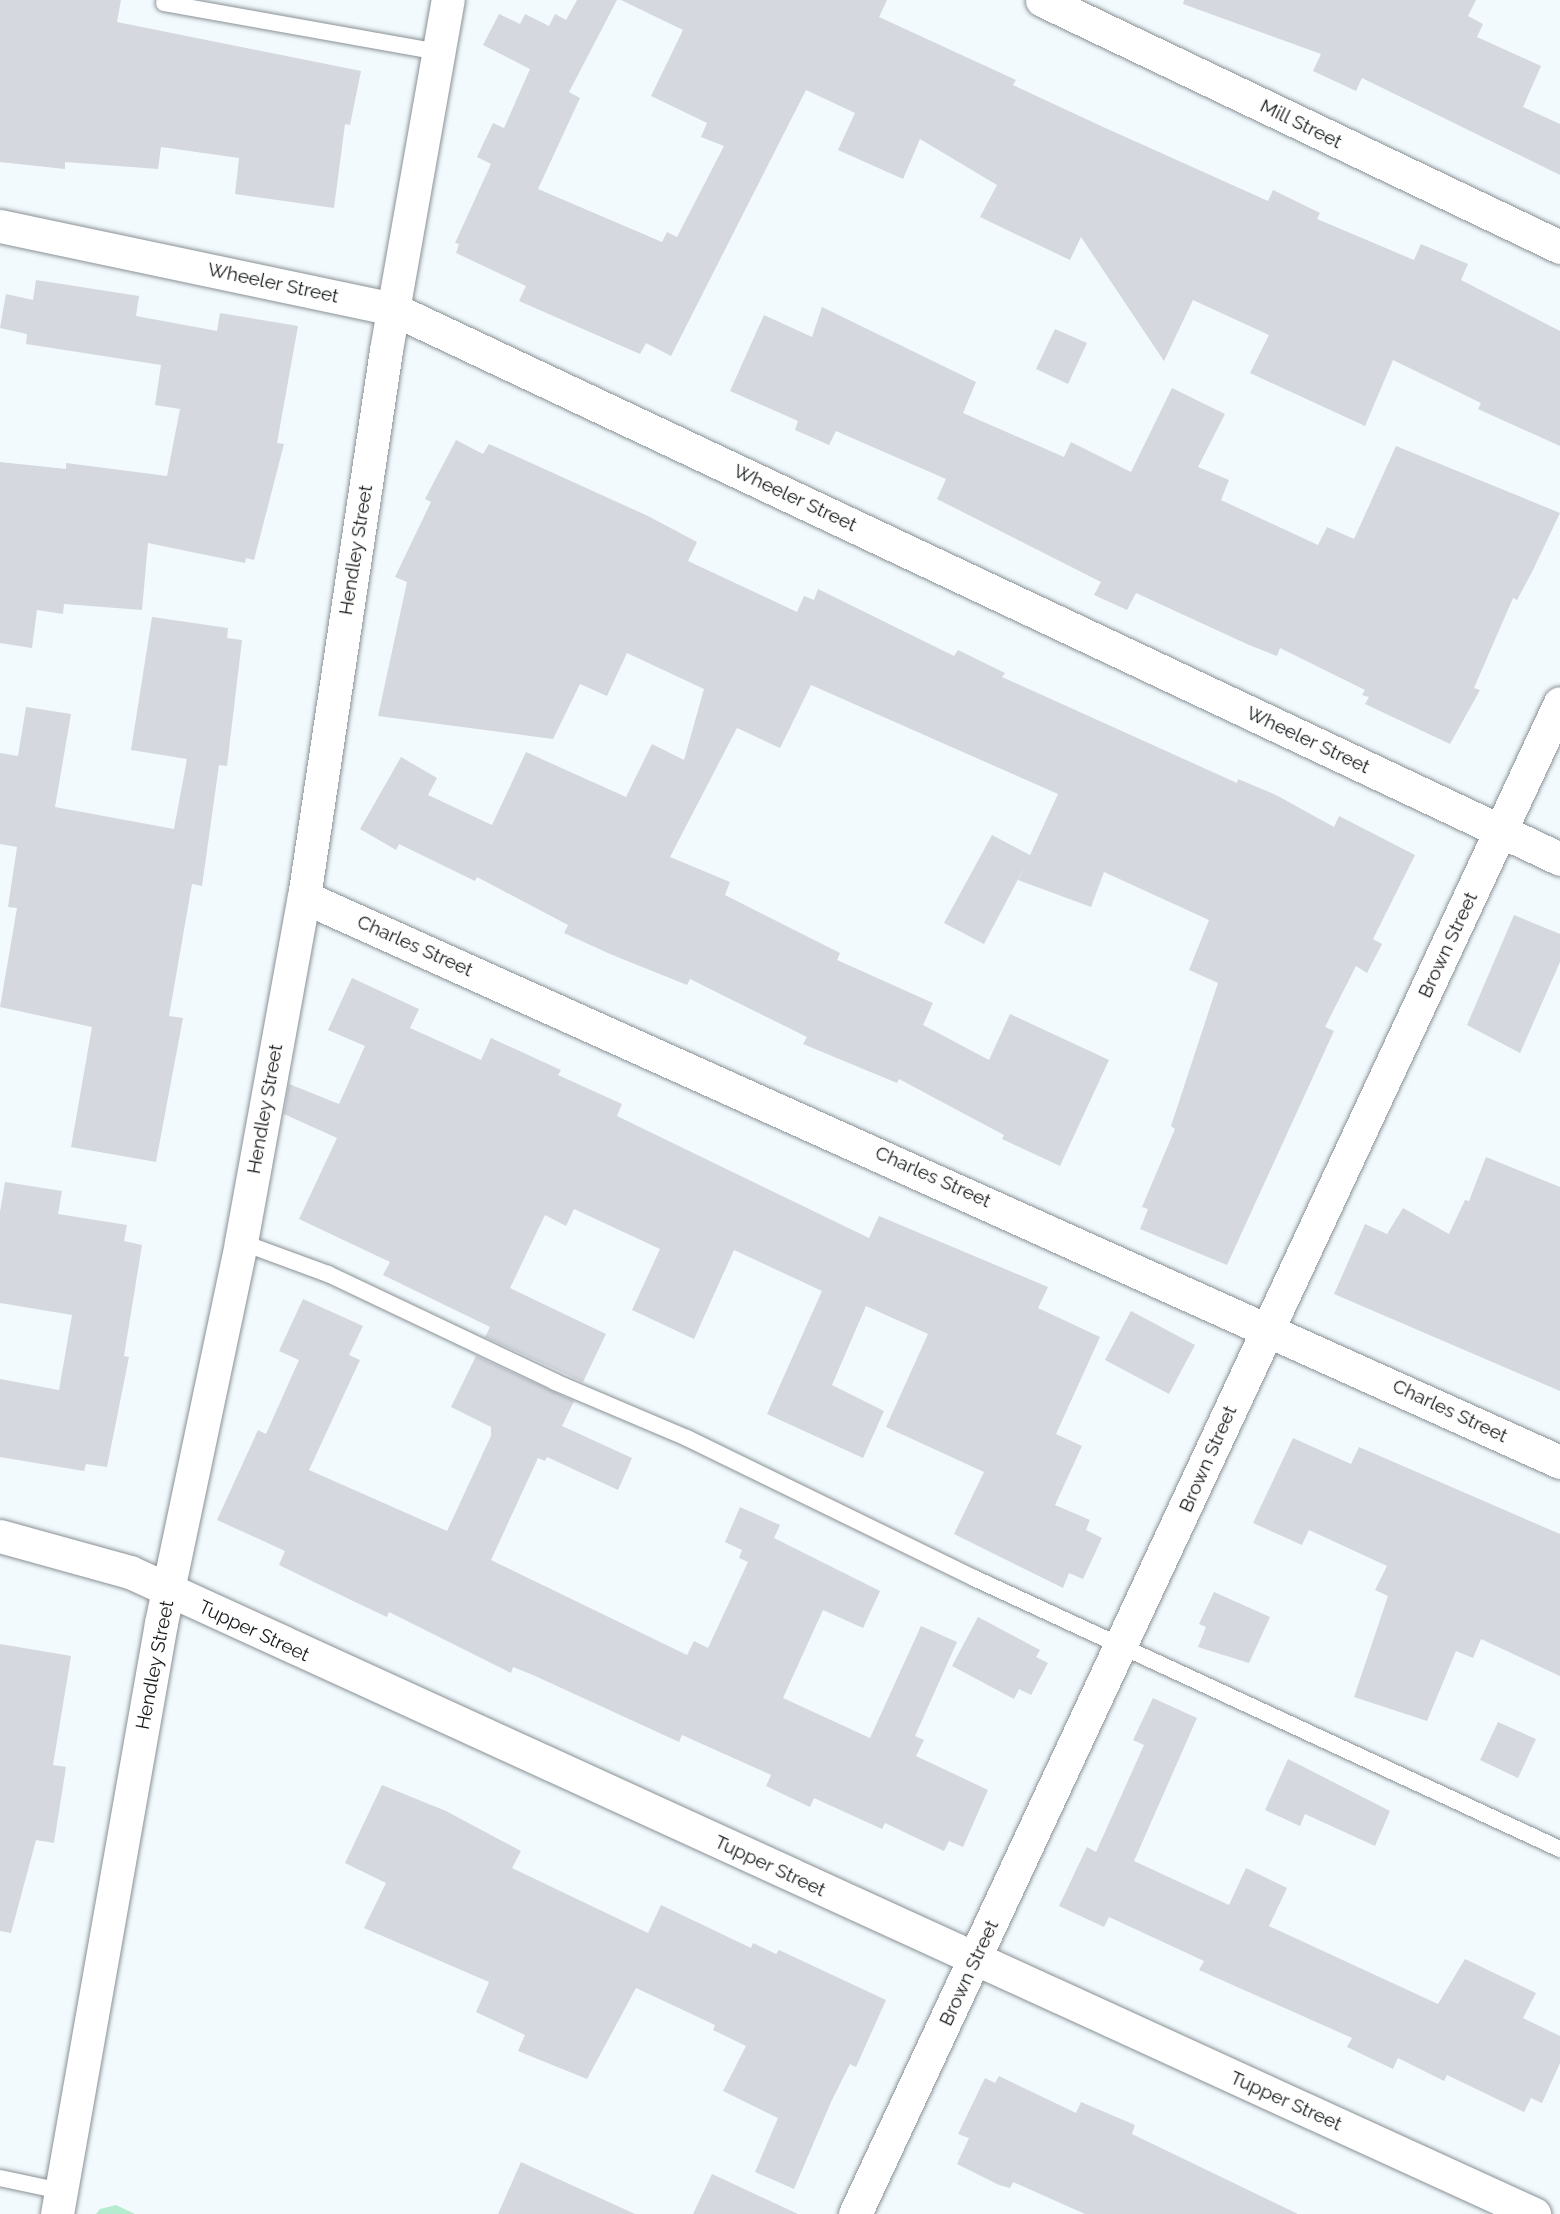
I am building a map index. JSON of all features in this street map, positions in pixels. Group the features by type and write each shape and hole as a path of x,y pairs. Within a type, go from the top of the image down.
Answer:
{"street":[{"name":"Hendley Street","path":"59,2202 170,1590 241,1242 304,897 393,309 448,0"},
{"name":"Mill Street","path":"1042,0 1560,247"},
{"name":"Wheeler Street","path":"0,226 393,309 1560,859"},
{"name":"Brown Street","path":"855,2214 1123,1646 1268,1327 1502,832 1560,703"},
{"name":"Charles Street","path":"304,897 1268,1327 1560,1462"},
{"name":"Tupper Street","path":"0,1536 130,1572 1534,2214"}],"lane":[{"path":"164,3 439,52"},
{"path":"241,1242 328,1274 555,1382 687,1438 1123,1646 1560,1849"},
{"path":"0,2178 59,2202"}],"green space":[{"path":"116,2205 135,2214 96,2214 100,2209"}],"building":[{"path":"0,0 121,0 117,22 361,71 350,125 345,124 334,208 235,194 239,158 161,147 158,169 65,162 65,169 0,162"},
{"path":"577,0 617,0 569,92 580,98 538,189 662,242 667,232 677,237 724,146 701,137 707,123 651,96 683,30 621,0 887,0 879,17 1016,80 1013,85 1101,126 1268,201 1273,190 1320,213 1317,219 1414,260 1421,244 1468,264 1461,280 1560,331 1560,446 1478,409 1481,403 1393,360 1365,426 1250,373 1269,335 1193,300 1164,361 1081,237 1070,260 980,217 997,185 920,139 903,179 838,150 855,113 806,90 671,356 646,343 640,354 519,301 526,286 456,253 459,244 455,243 491,164 477,157 493,123 504,128 530,69 483,45 499,14 520,24 525,14 549,26 555,14 566,20"},
{"path":"1184,0 1476,0 1468,16 1483,24 1477,37 1541,66 1523,107 1560,124 1560,175 1362,78 1356,91 1313,71 1321,54 1183,4"},
{"path":"36,280 139,296 136,316 217,331 220,313 298,326 277,443 284,444 254,560 246,558 245,563 148,543 142,610 64,604 63,614 37,610 32,648 0,643 0,462 66,469 66,463 167,476 180,409 155,405 161,365 26,344 27,334 0,328 6,294 33,300"},
{"path":"822,307 976,382 963,413 1064,457 1071,442 1131,472 1172,388 1225,414 1198,467 1229,480 1221,500 1318,545 1327,527 1354,539 1396,446 1560,513 1517,600 1513,598 1474,688 1480,690 1450,744 1365,704 1369,697 1362,695 1365,690 1280,648 1277,656 1136,593 1127,610 1094,595 1101,582 937,499 946,479 836,431 829,445 795,430 798,421 730,391 764,315 812,337"},
{"path":"1055,329 1087,343 1068,384 1036,369"},
{"path":"456,440 483,454 489,444 648,516 697,542 688,561 797,612 804,596 814,600 818,589 954,656 958,650 1005,673 1002,677 1237,783 1238,779 1276,795 1334,827 1339,816 1415,855 1373,939 1382,944 1367,973 1356,966 1325,1027 1334,1031 1227,1265 1140,1229 1148,1209 1142,1207 1175,1129 1171,1126 1218,983 1189,970 1209,920 1104,872 1091,907 1018,880 1027,862 984,944 944,923 992,835 1030,855 1058,794 811,685 780,748 737,728 670,857 730,882 725,895 840,953 837,960 933,1003 923,1025 989,1060 1010,1014 1109,1060 1060,1166 1002,1139 1004,1135 899,1079 897,1083 803,1044 807,1037 690,979 687,985 610,954 564,933 568,925 477,877 475,881 399,844 396,850 360,829 401,757 437,778 428,795 492,825 526,752 626,797 652,744 684,760 704,689 627,653 607,696 580,684 553,739 378,716 407,582 395,577 431,502 425,499"},
{"path":"152,617 228,628 227,638 242,640 227,766 219,765 202,886 192,884 169,1016 183,1018 156,1162 71,1147 92,1027 0,1007 17,908 8,907 17,847 0,844 0,753 18,756 26,707 71,714 55,807 174,829 187,759 131,750"},
{"path":"1514,915 1560,934 1560,962 1520,1053 1467,1025"},
{"path":"352,978 419,1009 410,1028 481,1060 491,1038 561,1070 558,1075 622,1104 617,1116 869,1238 879,1216 1048,1287 1038,1308 1100,1337 1056,1434 1082,1446 1055,1505 1090,1520 1086,1530 1102,1538 1083,1579 1069,1573 1063,1588 954,1534 984,1472 886,1427 928,1334 866,1306 832,1385 884,1411 863,1458 767,1414 822,1291 734,1250 694,1339 632,1310 660,1249 574,1209 566,1226 545,1215 510,1288 606,1334 583,1382 485,1337 490,1327 383,1275 390,1262 299,1219 337,1138 284,1114 289,1084 339,1104 365,1046 328,1030"},
{"path":"1486,1157 1560,1187 1560,1391 1334,1294 1365,1224 1387,1234 1403,1208 1449,1234 1465,1200 1469,1201"},
{"path":"5,1182 62,1191 58,1214 127,1225 124,1241 142,1245 124,1356 129,1357 107,1467 86,1464 84,1471 0,1457 0,1379 59,1390 72,1315 0,1303 0,1212"},
{"path":"303,1299 363,1326 349,1355 360,1360 309,1470 447,1531 491,1436 491,1427 451,1407 476,1356 574,1401 562,1426 632,1458 618,1490 547,1457 545,1461 538,1458 491,1560 687,1655 694,1641 708,1648 748,1562 739,1558 742,1550 725,1542 740,1507 780,1525 774,1538 880,1591 863,1628 823,1610 783,1698 870,1738 921,1626 957,1642 915,1736 924,1740 916,1756 988,1790 963,1847 949,1841 944,1851 885,1823 882,1829 814,1798 810,1807 766,1786 771,1775 682,1735 679,1742 513,1667 511,1673 389,1612 387,1617 353,1601 279,1565 285,1551 217,1520 258,1430 266,1434 299,1360 279,1351"},
{"path":"1131,1311 1195,1345 1169,1394 1105,1360"},
{"path":"1293,1438 1351,1464 1359,1447 1560,1534 1560,1676 1481,1639 1473,1658 1456,1651 1427,1721 1354,1697 1388,1596 1375,1590 1387,1566 1309,1530 1302,1545 1253,1523"},
{"path":"1214,1592 1270,1617 1249,1663 1198,1647 1206,1627 1199,1624"},
{"path":"978,1617 1040,1650 1036,1657 1048,1663 1031,1695 1019,1689 1014,1699 952,1666"},
{"path":"0,1644 71,1656 53,1765 66,1767 54,1843 36,1840 11,1933 0,1931"},
{"path":"1153,1698 1197,1718 1134,1861 1229,1905 1246,1868 1287,1888 1269,1926 1438,2004 1465,1959 1536,1993 1523,2018 1560,2036 1560,2063 1542,2103 1531,2098 1524,2112 1447,2075 1444,2081 1398,2058 1393,2069 1347,2047 1352,2038 1199,1970 1204,1961 1109,1917 1104,1927 1059,1906 1087,1847 1096,1852 1144,1745 1133,1740"},
{"path":"1498,1722 1536,1739 1518,1778 1480,1760"},
{"path":"1288,1759 1390,1811 1375,1846 1305,1814 1300,1826 1265,1810"},
{"path":"382,1785 446,1811 521,1851 512,1868 648,1933 661,1905 751,1948 753,1943 776,1954 779,1950 886,2000 856,2067 850,2064 831,2102 794,2189 755,2172 778,2118 723,2091 746,2046 713,2030 715,2025 636,1988 587,2079 518,2051 525,2035 476,2012 489,1982 364,1928 386,1883 345,1863"},
{"path":"999,2076 1076,2113 1081,2102 1135,2125 1132,2134 1298,2214 1085,2214 1013,2182 1010,2188 999,2185 957,2164 969,2138 958,2134 985,2078 995,2083"},
{"path":"521,2162 635,2214 498,2214"},
{"path":"712,2174 798,2214 693,2214"}]}
